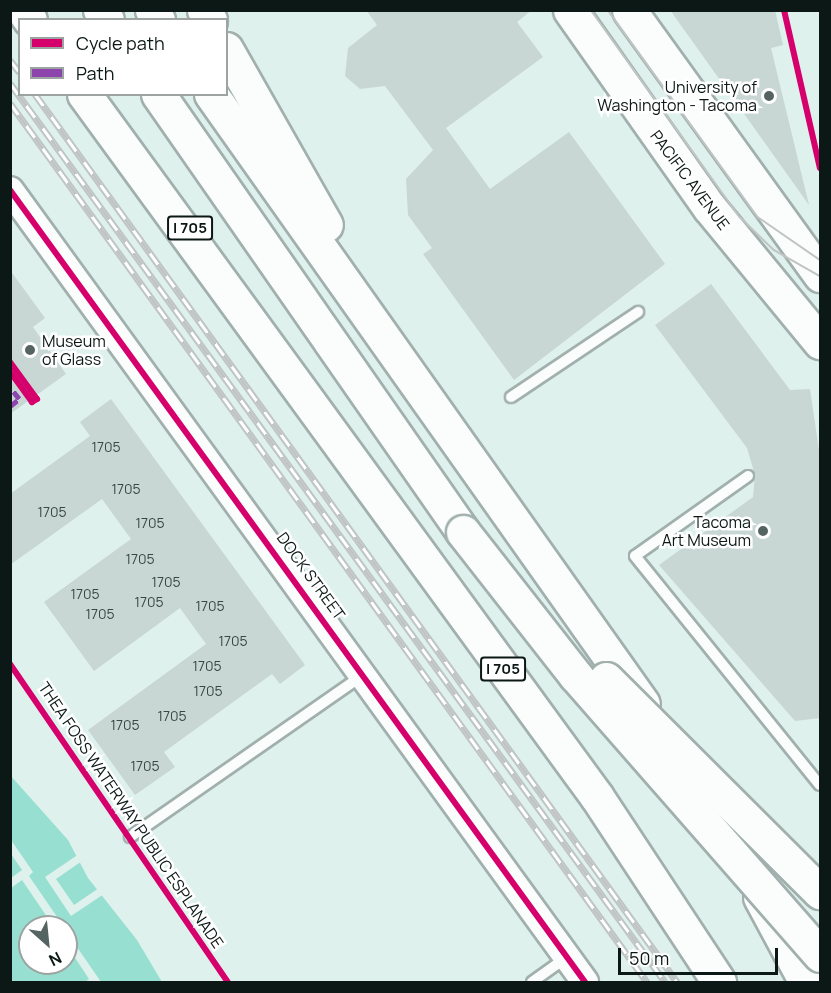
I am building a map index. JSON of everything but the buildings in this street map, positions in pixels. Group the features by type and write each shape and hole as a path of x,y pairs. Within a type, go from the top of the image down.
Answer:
{"main road":[{"name":"PACIFIC AVENUE","path":"570,10 709,207 814,324"},
{"path":"628,10 820,275"},
{"path":"228,52 426,395"},
{"path":"85,96 280,361"},
{"name":"I 705","path":"102,96 280,361 597,797 719,982"},
{"path":"159,96 462,532 575,675 820,955"},
{"path":"212,96 653,719 806,982"},
{"path":"462,532 820,892"}],"street":[{"name":"DOCK STREET","path":"10,190 365,674 585,982"}],"lane":[{"path":"511,397 638,312"},
{"path":"748,476 635,556 820,785"},
{"path":"130,837 365,674"},
{"path":"532,982 567,957"}],"shaded area":[{"path":"10,775 68,840 88,878 137,940 162,982 11,982"}],"pier":[{"path":"11,840 33,872 29,876 56,915 46,915 22,880 11,888 11,878 22,870 11,854"},
{"path":"79,854 82,861 56,879 74,905 99,888 104,894 70,915 45,877"},
{"path":"78,948 101,982 85,982 89,979 78,962"}],"tram line":[{"path":"591,10 740,217 774,250 820,276"},
{"path":"608,10 758,217 820,260"}],"railway":[{"path":"10,60 18,70"},
{"path":"10,83 18,94"},
{"path":"19,96 665,982"},
{"path":"36,96 677,982"},
{"path":"10,103 647,982"}],"marked path":[{"path":"10,406 19,399 12,390"}],"cycle path":[{"path":"784,10 820,168"},
{"path":"10,190 585,982"},
{"path":"10,362 37,399 32,402 10,372"},
{"name":"THEA FOSS WATERWAY PUBLIC ESPLANADE","path":"10,664 228,982"}],"place":[{"name":"University of Washington - Tacoma","path":"769,96"},
{"name":"Museum of Glass","path":"30,350"},
{"name":"Tacoma Art Museum","path":"763,531"}]}
